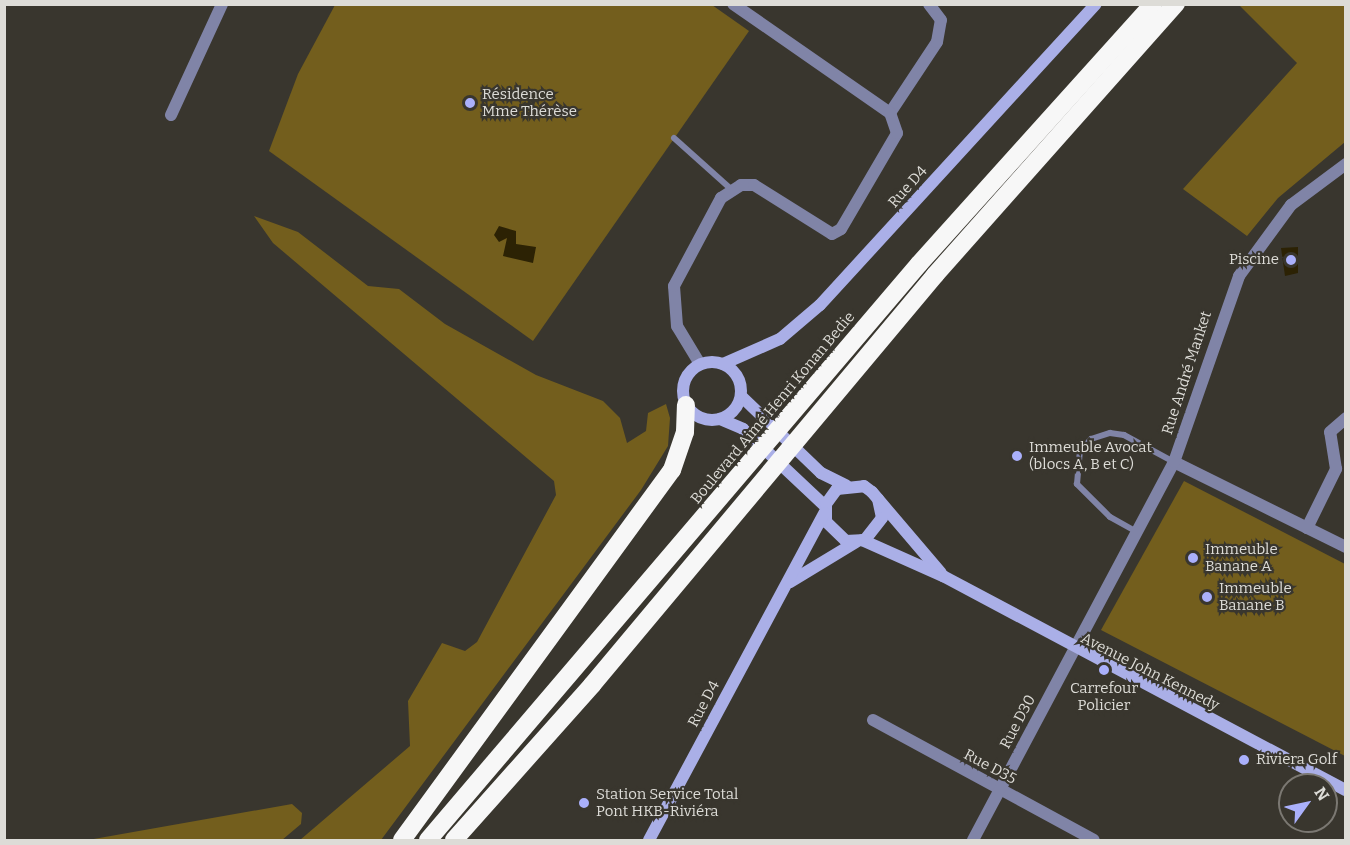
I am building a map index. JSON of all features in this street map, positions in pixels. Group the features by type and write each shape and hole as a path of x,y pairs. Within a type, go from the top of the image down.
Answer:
{"highway":[{"name":"Boulevard Aimé Henri Konan Bedie","path":"428,840 919,264 1153,4"},
{"path":"454,840 592,685 934,275 1176,4"},
{"path":"402,840 672,470 687,405"}],"main road":[{"name":"Rue D4","path":"700,364 723,364 780,339 820,305 1096,4"},
{"path":"700,364 684,382 687,405 698,416 720,419 741,396 739,380 723,364"},
{"name":"Avenue John Kennedy","path":"741,396 754,414 821,473 846,485 864,486 878,499 943,576"},
{"name":"Avenue John Kennedy","path":"720,419 743,429 809,487 825,510 830,531 943,576 1074,650 1346,790"},
{"path":"825,510 846,485"},
{"path":"859,541 879,527 878,499"},
{"name":"Rue D4","path":"648,840 789,583 825,510"},
{"name":"Rue D4","path":"789,583 859,541"}],"street":[{"path":"171,115 222,4"},
{"path":"700,364 677,326 674,286 731,189 754,185 832,234 841,229 896,140 890,113 733,4"},
{"path":"890,113 937,42 941,21 929,4"},
{"name":"Rue André Manket","path":"1074,650 1174,462 1239,276 1291,204 1346,164"},
{"path":"1307,528 1341,468 1330,432 1346,418"},
{"path":"1174,462 1346,547"},
{"name":"Rue D30","path":"973,840 1074,650"},
{"name":"Rue D35","path":"873,720 1094,840"}],"lane":[{"path":"674,138 731,189"},
{"path":"1137,532 1110,517 1077,484 1080,452 1091,440 1124,435 1174,462"}],"shaded area":[{"path":"335,5 712,5 749,31 533,341 269,151 298,74"},
{"path":"1239,5 1346,5 1345,142 1278,198 1247,236 1183,189 1297,63"},
{"path":"254,216 298,232 368,286 399,289 445,324 536,375 603,401 620,418 627,443 646,431 648,413 666,404 670,418 668,446 641,490 381,840 300,840 410,746 408,701 442,643 465,651 477,642 556,495 554,481 273,243"},
{"path":"499,226 516,231 516,244 536,247 533,263 503,256 507,238 499,242 494,235"},
{"name":"Piscine","path":"1298,247 1298,273 1285,276 1281,248"},
{"path":"1184,481 1345,564 1345,756 1101,630"},
{"path":"292,804 302,813 301,824 282,840 88,840"}],"place":[{"name":"Résidence Mme Thérèse","path":"470,103"},
{"name":"Piscine","path":"1291,260"},
{"name":"Immeuble Avocat (blocs A, B et C)","path":"1017,456"},
{"name":"Immeuble Banane A","path":"1193,558"},
{"name":"Immeuble Banane B","path":"1207,597"},
{"name":"Carrefour Policier","path":"1104,670"},
{"name":"Riviera Golf","path":"1244,760"},
{"name":"Station Service Total Pont HKB-Riviéra","path":"584,803"}]}
